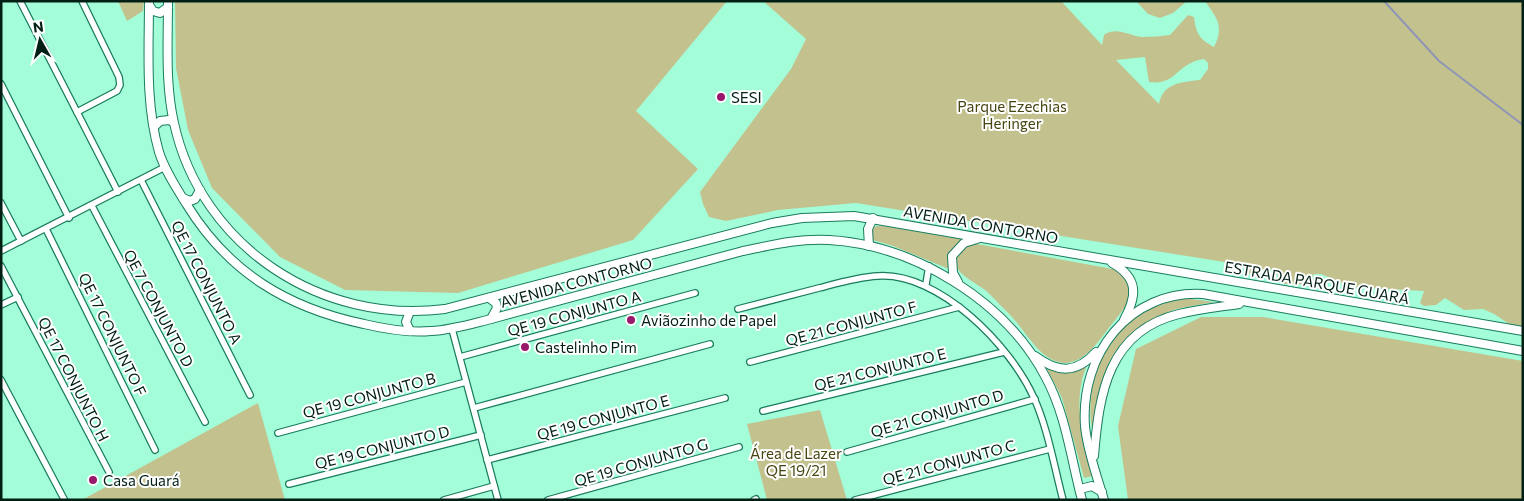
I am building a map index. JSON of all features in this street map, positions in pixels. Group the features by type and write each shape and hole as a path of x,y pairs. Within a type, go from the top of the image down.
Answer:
{"main road":[{"path":"149,3 153,11 160,13 168,4"},
{"name":"AVENIDA CONTORNO","path":"149,3 149,76 154,127 159,152 165,167 195,218 223,251 272,292 314,311 342,320 382,328 410,331 452,329 743,251 780,243 831,240 869,246 929,266 960,285 1007,324 1031,353 1055,397 1082,500"},
{"name":"AVENIDA CONTORNO","path":"168,4 168,70 173,122 184,154 200,190 226,227 240,242 268,265 300,285 319,294 350,304 410,311 445,309 772,223 828,216 873,218 978,239 1106,260"},
{"path":"154,127 160,121 169,120 173,122"},
{"path":"183,198 190,201 195,199 200,190"},
{"path":"869,246 868,229 873,218"},
{"path":"960,285 953,273 952,256 964,243 978,239"},
{"path":"1106,260 1120,267 1129,277 1133,286 1134,297 1123,322"},
{"name":"ESTRADA PARQUE GUARÁ","path":"1106,260 1523,331"},
{"path":"1031,353 1050,367 1067,369 1079,366 1090,358 1123,322 1145,306 1188,293 1523,351"},
{"path":"489,298 493,300 497,308 491,319"},
{"path":"1094,463 1098,414 1105,381 1112,364 1123,348 1138,334 1154,324 1178,314 1244,303"},
{"path":"410,311 406,322 410,331"},
{"path":"1103,344 1091,374 1086,404 1085,426 1103,496"},
{"path":"1080,489 1092,486 1103,496"}],"street":[{"path":"20,1 118,192"},
{"path":"77,112 117,91 120,85 119,77 82,1"},
{"path":"1,84 69,218"},
{"path":"1,251 69,218 165,167"},
{"name":"QE 17 CONJUNTO A","path":"141,180 250,395"},
{"path":"1,203 21,241"},
{"name":"QE 7 CONJUNTO D","path":"92,206 205,422"},
{"name":"QE 17 CONJUNTO F","path":"46,229 155,450"},
{"name":"QE 17 CONJUNTO H","path":"1,266 109,472"},
{"path":"926,284 929,266"},
{"name":"QE 21 CONJUNTO F","path":"738,309 864,277 898,276 926,284 959,307 1004,352 1035,399 1064,500"},
{"name":"QE 19 CONJUNTO A","path":"460,357 695,293"},
{"path":"1,305 18,297"},
{"name":"QE 21 CONJUNTO F","path":"750,362 959,307"},
{"path":"452,329 498,500"},
{"path":"474,408 710,344"},
{"name":"QE 21 CONJUNTO E","path":"763,411 1004,352"},
{"path":"1,380 64,499"},
{"name":"QE 19 CONJUNTO B","path":"278,433 466,382"},
{"name":"QE 19 CONJUNTO E","path":"487,460 725,398"},
{"name":"QE 21 CONJUNTO D","path":"847,452 1035,399"},
{"name":"QE 19 CONJUNTO D","path":"289,484 481,435"},
{"name":"QE 19 CONJUNTO G","path":"548,500 739,447"},
{"name":"QE 21 CONJUNTO C","path":"855,500 1050,449"},
{"path":"444,500 494,486"}],"green space":[{"path":"118,1 144,1 143,11 127,21"},
{"path":"175,1 727,1 636,111 698,169 633,240 458,293 345,290 280,257 212,188 188,130 176,68"},
{"name":"Parque Ezechias Heringer","path":"763,1 1061,1 1102,45 1104,35 1113,31 1142,37 1170,35 1188,15 1194,17 1197,31 1202,38 1214,47 1219,27 1216,17 1205,1 1523,1 1523,333 1483,309 1464,310 1445,298 1436,305 1424,306 1420,303 1424,291 1351,287 1321,274 1314,274 1308,284 1285,284 1273,270 1266,267 1259,272 1251,274 1245,272 1243,265 856,203 778,210 726,221 709,217 700,192 791,69 806,39","holes":["1145,57 1149,82 1165,81 1195,61 1204,59 1208,63 1208,69 1200,80 1174,85 1164,92 1159,104 1116,60"]},
{"path":"1136,1 1187,1 1173,13 1160,18 1148,14"},
{"path":"876,226 962,239 951,252 949,269 893,246 873,240 870,231"},
{"path":"977,244 1118,270 1128,283 1130,294 1126,306 1088,353 1074,361 1066,363 1057,362 1042,353 1035,346 1012,317 988,293 960,272 957,267 956,257 962,249"},
{"path":"1191,299 1215,302 1177,309 1156,318 1139,328 1125,340 1115,353 1107,367 1102,382 1094,436 1091,417 1091,396 1095,376 1113,338 1126,323 1142,310 1164,301"},
{"path":"1201,317 1263,317 1523,361 1523,500 1128,500 1118,426 1136,349"},
{"path":"1087,365 1082,379 1079,407 1093,476 1084,478 1062,398 1046,367 1073,370"},
{"path":"258,403 285,500 82,500"},
{"name":"Área de Lazer QE 19/21","path":"820,410 847,500 767,500 747,424"}],"waterway":[{"path":"1384,1 1439,61 1523,125"}],"place":[{"name":"SESI","path":"721,97"},
{"name":"Aviãozinho de Papel","path":"631,320"},
{"name":"Castelinho Pim","path":"525,347"},
{"name":"Casa Guará","path":"93,480"}]}
